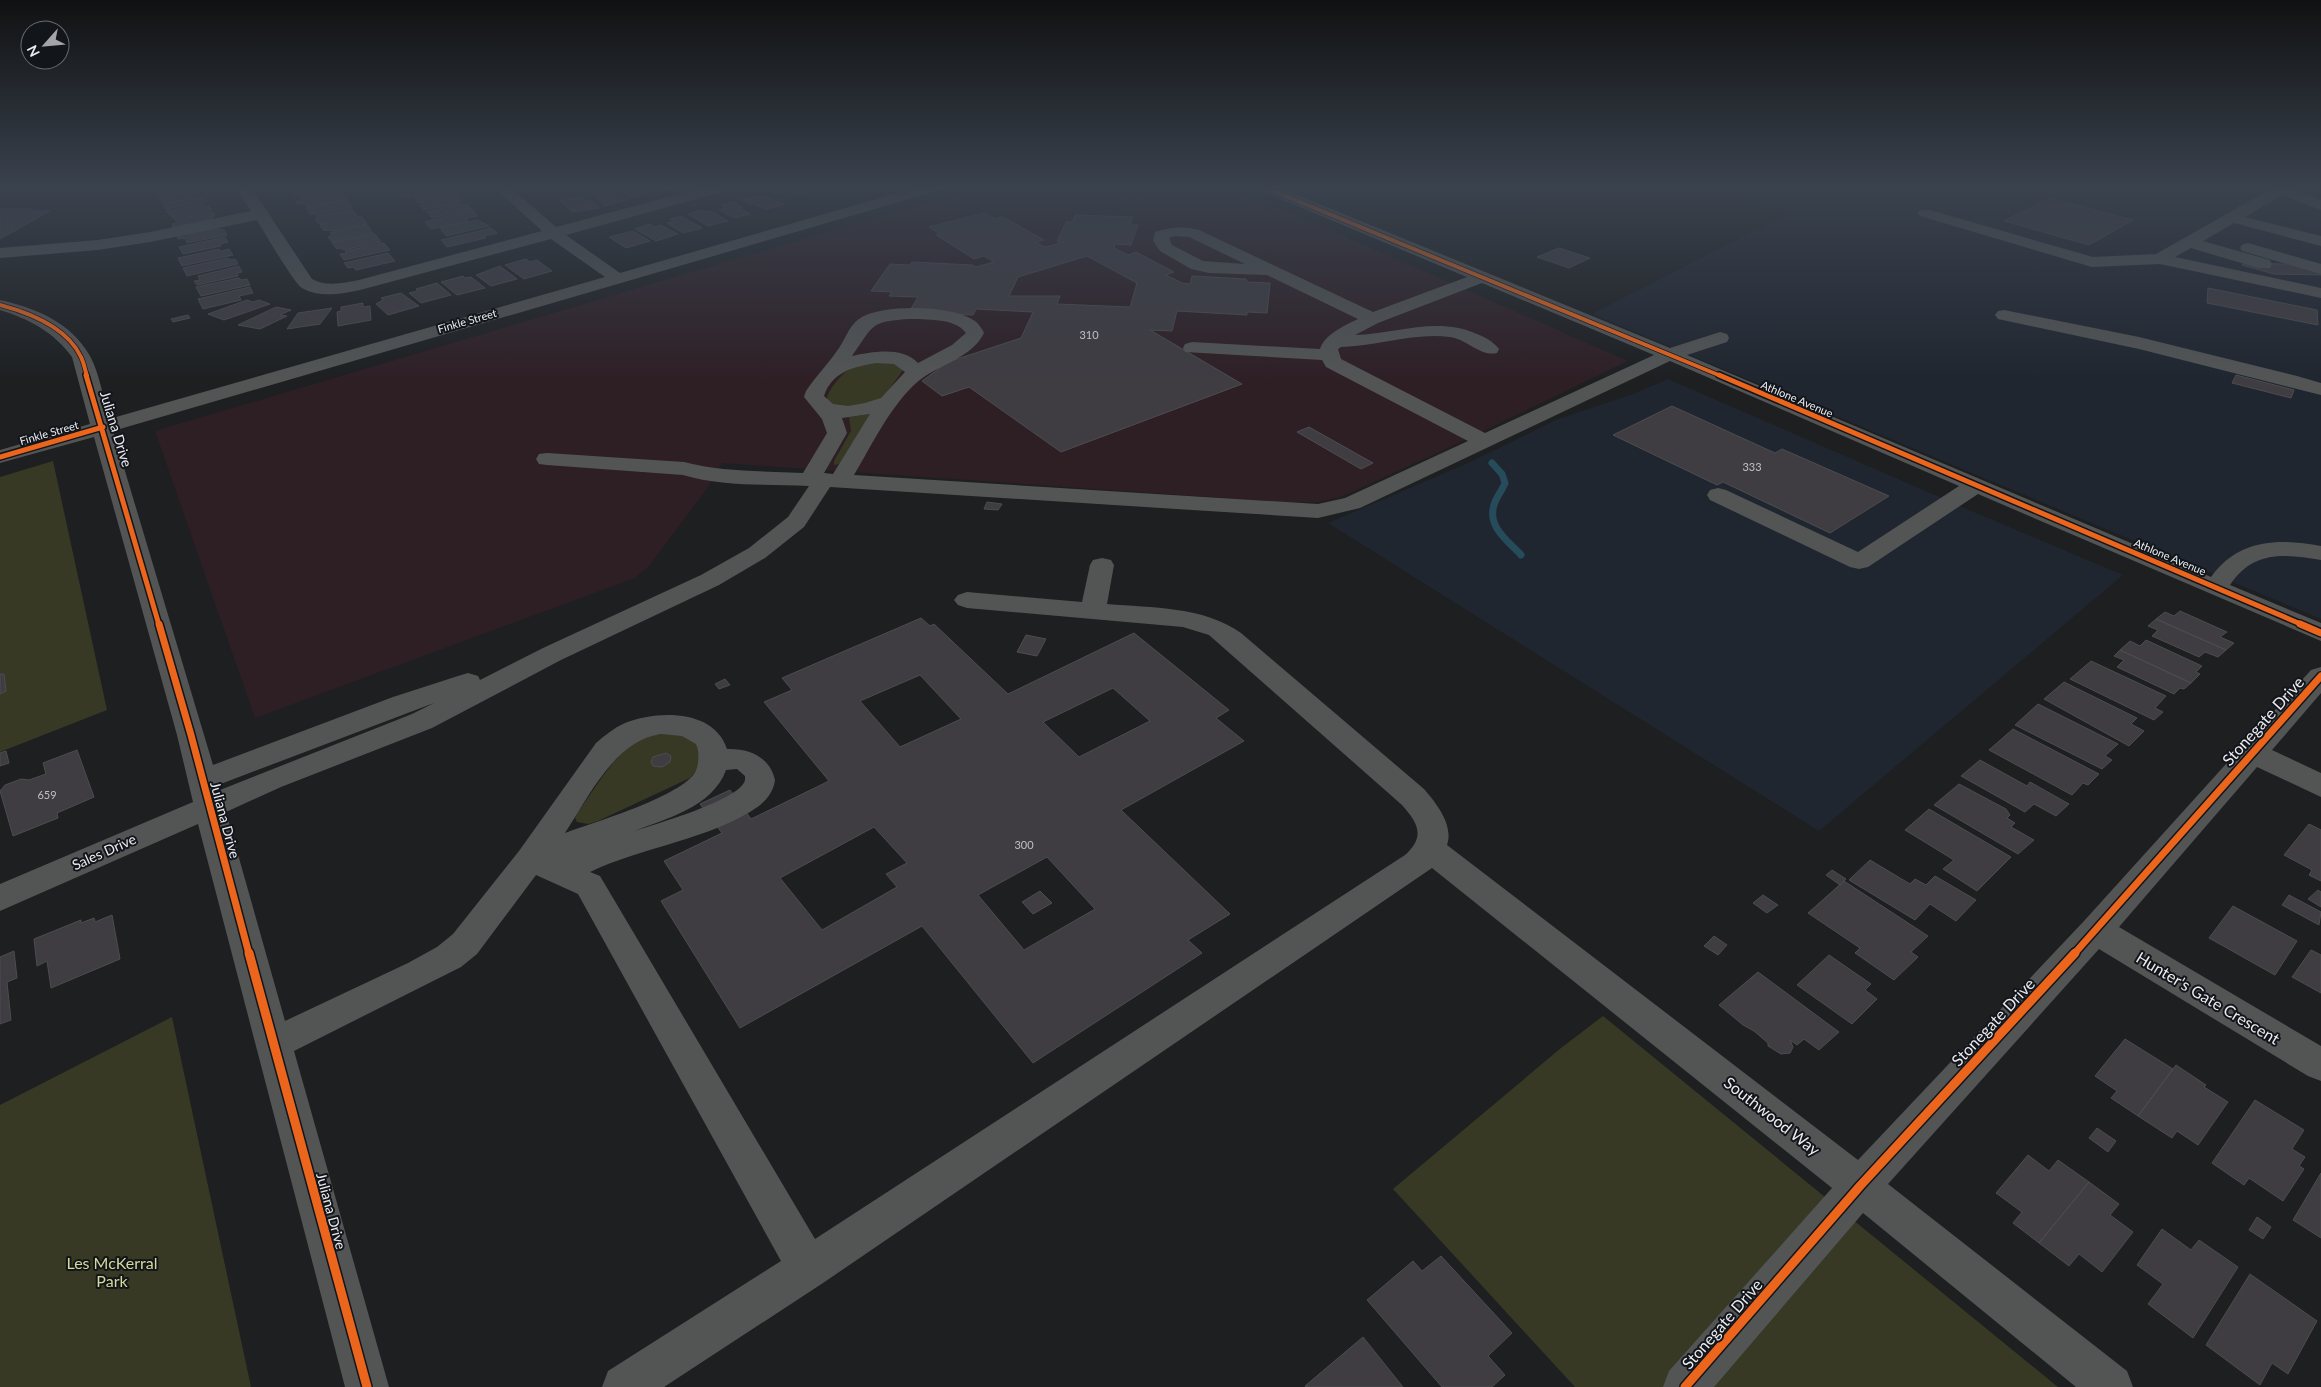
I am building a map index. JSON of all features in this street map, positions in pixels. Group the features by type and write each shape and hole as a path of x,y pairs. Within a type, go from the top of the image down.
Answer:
{"street":[{"path":"0,253 20,252"},
{"path":"286,252 306,283 326,289 360,285 483,252"},
{"path":"580,252 617,278"},
{"name":"Finkle Street","path":"0,457 709,252"},
{"path":"1173,252 1197,265 1209,268 1270,270"},
{"path":"1232,252 1372,319"},
{"name":"Athlone Avenue","path":"1421,252 1669,354 2321,633"},
{"path":"2058,252 2092,262 2160,259 2321,293"},
{"path":"2160,259 2172,252"},
{"path":"2246,252 2321,280"},
{"path":"2260,252 2321,269"},
{"path":"2292,252 2321,257"},
{"path":"1482,277 1372,319 1351,329 1333,348 1333,363 1484,441"},
{"name":"Juliana Drive","path":"0,305 30,314 53,325 70,340 81,357 189,725 205,794 366,1387"},
{"path":"897,314 945,316 967,322 973,326 975,333 971,341 915,372 825,480 837,433 832,418 814,397 820,384 862,326 875,318 897,314"},
{"path":"2004,315 2139,343 2321,389"},
{"path":"1192,348 1333,348 1373,339 1440,329 1456,332 1482,343 1490,349"},
{"path":"547,460 684,469 698,473 722,475 1001,490 1318,512 1352,503 1646,367 1669,354 1720,338"},
{"path":"831,370 859,360 881,357 910,363 915,372"},
{"path":"823,408 834,412 850,412 889,402"},
{"name":"Sales Drive","path":"0,898 205,794 270,780 422,721 552,654 710,580 757,553 796,522 825,480"},
{"path":"1718,495 1859,562 1975,486"},
{"path":"2216,588 2237,561 2254,553 2302,549 2321,553"},
{"path":"1093,610 1102,565"},
{"path":"624,1387 808,1268 1416,864 1430,849 1434,836 1430,822 1424,809 1413,797 1232,639 1218,629 1185,619 967,600"},
{"name":"Stonegate Drive","path":"1686,1387 1860,1186 2096,930 2321,676"},
{"path":"273,1044 420,973 465,944 545,865 606,750 622,736 640,728 661,724 681,725 698,731 710,740 715,753 707,780 687,796 545,865"},
{"path":"2253,754 2321,786"},
{"path":"545,865 599,854 700,822 746,799 759,789 761,779 757,770 748,762 732,759 713,761"},
{"name":"Southwood Way","path":"1430,849 1860,1186 2111,1387"},
{"path":"545,865 589,885 808,1268"},
{"name":"Hunter's Gate Crescent","path":"2096,930 2321,1065"}],"shaded area":[{"path":"760,252 1379,252 1628,361 1341,497 1318,502 1283,502 722,463 709,486 649,566 635,578 255,718 155,431"},
{"path":"1713,252 2321,252 2321,619 1592,314"},
{"path":"1668,379 2123,575 1819,831 1328,523 1466,464 1558,419 1633,394"}],"green space":[{"path":"885,361 898,365 903,370 883,398 876,402 836,408 827,401 828,394 833,386 850,369 856,366"},
{"path":"871,414 839,464 834,465 834,461 851,431 849,417"},
{"path":"53,461 107,710 0,752 0,477"},
{"path":"680,733 702,746 698,769 690,778 598,821 588,824 577,822 575,818 578,812 607,770 625,750 645,737 658,734"},
{"path":"1603,1016 2058,1387 1575,1387 1393,1189 1561,1048"},
{"name":"Les McKerral Park","path":"172,1017 251,1387 0,1387 0,1105"}],"building":[{"path":"207,252 231,252 233,255 182,266 178,258"},
{"path":"346,252 382,252 344,260 340,254 347,253"},
{"path":"962,252 1121,252 1128,255 1136,252 1174,272 1166,275 1182,283 1190,284 1192,276 1246,279 1247,282 1270,283 1267,313 1247,312 1247,315 1177,311 1172,331 1150,330 1242,384 1061,452 969,387 942,396 922,381 948,362 1021,338 1033,312 976,309 973,315 909,312 918,297 889,296 892,292 871,291 890,264 910,265 912,262 972,265 976,267 994,262 984,256 974,259","holes":["1087,256 1137,283 1130,307 1057,304 1060,296 1009,296 1018,277"]},
{"path":"1550,252 1571,252 1590,258 1569,268 1537,257"},
{"path":"388,253 395,261 356,270 353,267 348,268 344,263"},
{"path":"228,258 230,260 235,259 238,264 187,276 183,268"},
{"path":"526,259 530,262 537,260 552,271 524,279 505,265"},
{"path":"2245,263 2321,265 2321,275 2274,274 2242,265"},
{"path":"239,266 242,272 237,273 238,276 197,285 194,281 200,280 198,276"},
{"path":"500,266 517,279 491,286 476,275"},
{"path":"463,276 465,278 471,277 485,288 457,295 441,282"},
{"path":"239,278 241,280 247,279 250,285 201,296 196,287"},
{"path":"437,283 451,295 421,303 409,293 418,291 416,289"},
{"path":"250,287 253,293 239,296 241,300 203,309 198,299"},
{"path":"2208,288 2317,310 2318,325 2207,303"},
{"path":"401,293 419,306 388,315 376,304 383,300 381,298"},
{"path":"247,300 253,302 259,300 270,304 224,320 208,314"},
{"path":"363,303 363,307 370,306 371,320 338,326 337,312 341,311 341,307"},
{"path":"276,307 291,310 280,315 287,316 260,329 238,325"},
{"path":"332,308 320,324 287,329 298,313"},
{"path":"188,315 190,318 173,322 171,319"},
{"path":"2236,375 2294,390 2291,398 2232,383"},
{"path":"1672,406 1775,453 1782,449 1889,496 1830,533 1723,482 1717,485 1613,435"},
{"path":"1309,427 1373,463 1361,469 1297,432"},
{"path":"987,502 1002,504 998,510 984,509"},
{"path":"2180,611 2227,632 2220,637 2234,643 2226,650 2156,619 2165,612 2174,616"},
{"path":"921,618 930,626 934,624 1008,694 1134,633 1229,710 1216,718 1244,741 1121,810 1230,914 1188,940 1202,953 1033,1063 922,926 740,1028 661,901 683,890 664,861 722,833 700,804 730,790 751,819 829,781 764,702 792,690 782,678","holes":["920,675 961,719 900,747 860,701","1113,688 1150,721 1079,757 1043,722","874,827 907,863 886,874 897,887 822,930 780,878","1047,857 1095,909 1024,950 978,895"]},
{"path":"2156,619 2226,650 2218,657 2205,652 2199,657 2152,636 2158,630 2148,626"},
{"path":"1026,635 1046,639 1037,656 1017,652"},
{"path":"2146,640 2202,666 2196,672 2200,674 2191,683 2120,650 2130,641 2140,646"},
{"path":"2120,650 2191,683 2184,689 2180,688 2174,694 2117,667 2124,660 2114,656"},
{"path":"2091,661 2166,696 2155,708 2163,712 2154,720 2070,679"},
{"path":"0,674 4,674 6,691 0,694"},
{"path":"725,679 730,685 719,689 715,684"},
{"path":"2064,682 2137,718 2131,724 2144,731 2129,746 2044,699"},
{"path":"2038,704 2118,744 2105,756 2112,760 2102,769 2015,725"},
{"path":"2013,729 2099,774 2088,785 2083,783 2072,795 1989,750"},
{"path":"77,750 94,797 57,813 58,818 13,836 0,791 5,785 21,779 29,780 46,774 43,763"},
{"path":"6,751 9,763 0,766 0,753"},
{"path":"666,753 671,756 670,762 662,767 653,766 651,762 653,757"},
{"path":"1980,760 2027,786 2030,782 2069,804 2056,816 2034,804 2025,812 1961,776"},
{"path":"1959,784 2006,809 2010,815 2007,818 2015,823 2011,827 2034,840 2018,854 1934,805"},
{"path":"1929,809 2011,857 1977,891 1943,869 1954,860 1905,830"},
{"path":"2309,824 2321,830 2321,881 2309,875 2312,870 2284,855"},
{"path":"1870,860 1910,884 1915,879 1926,885 1935,876 1976,900 1956,921 1930,904 1915,920 1849,880"},
{"path":"1832,870 1846,879 1840,885 1826,875"},
{"path":"1844,881 1928,936 1911,952 1918,957 1894,980 1855,953 1860,948 1808,913"},
{"path":"2318,890 2321,892 2321,907 2308,899"},
{"path":"1040,891 1052,903 1033,914 1022,902"},
{"path":"1763,895 1778,905 1767,913 1753,903"},
{"path":"2289,895 2321,912 2319,925 2282,905"},
{"path":"2233,906 2297,941 2275,975 2209,938"},
{"path":"112,915 120,959 51,988 47,961 37,966 34,939 81,920 81,923 94,918 95,922"},
{"path":"1714,936 1727,945 1718,955 1704,946"},
{"path":"2311,950 2321,955 2321,993 2292,977"},
{"path":"14,951 17,978 7,982 11,1020 0,1024 0,957"},
{"path":"1829,955 1871,984 1865,990 1877,999 1852,1024 1797,985"},
{"path":"1758,972 1839,1032 1819,1050 1804,1039 1797,1045 1790,1040 1793,1047 1790,1053 1781,1054 1768,1046 1768,1043 1754,1031 1743,1025 1719,1005"},
{"path":"2125,1039 2173,1069 2138,1116 2111,1098 2117,1091 2095,1076"},
{"path":"2176,1065 2206,1085 2204,1087 2228,1102 2198,1145 2177,1131 2172,1138 2138,1116"},
{"path":"2255,1100 2304,1130 2292,1149 2305,1157 2299,1166 2304,1169 2283,1201 2249,1178 2244,1185 2212,1163"},
{"path":"2097,1128 2116,1141 2108,1152 2089,1138"},
{"path":"2028,1155 2049,1171 2058,1160 2089,1182 2039,1243 2013,1223 2022,1212 1996,1193"},
{"path":"2321,1173 2321,1238 2293,1220"},
{"path":"2089,1182 2119,1204 2110,1215 2133,1232 2102,1272 2079,1254 2069,1266 2039,1243"},
{"path":"2257,1217 2271,1227 2263,1239 2249,1230"},
{"path":"2162,1229 2191,1250 2199,1240 2238,1267 2193,1338 2148,1304 2163,1284 2137,1265"},
{"path":"1441,1256 1512,1333 1488,1356 1505,1375 1492,1387 1442,1387 1367,1300 1413,1261 1422,1271"},
{"path":"2250,1274 2317,1321 2288,1374 2272,1363 2260,1385 2206,1345"},
{"path":"1363,1337 1403,1387 1305,1386"}],"waterway":[{"path":"1492,463 1502,474 1505,483 1494,505 1493,520 1500,533 1521,555"}],"cycle path":[{"path":"1421,252 1669,354 2321,633"},
{"path":"0,305 36,317 56,329 81,357 191,735 367,1387"},
{"path":"0,457 103,427"},
{"path":"1685,1387 1860,1186 2096,930 2321,676"}]}
